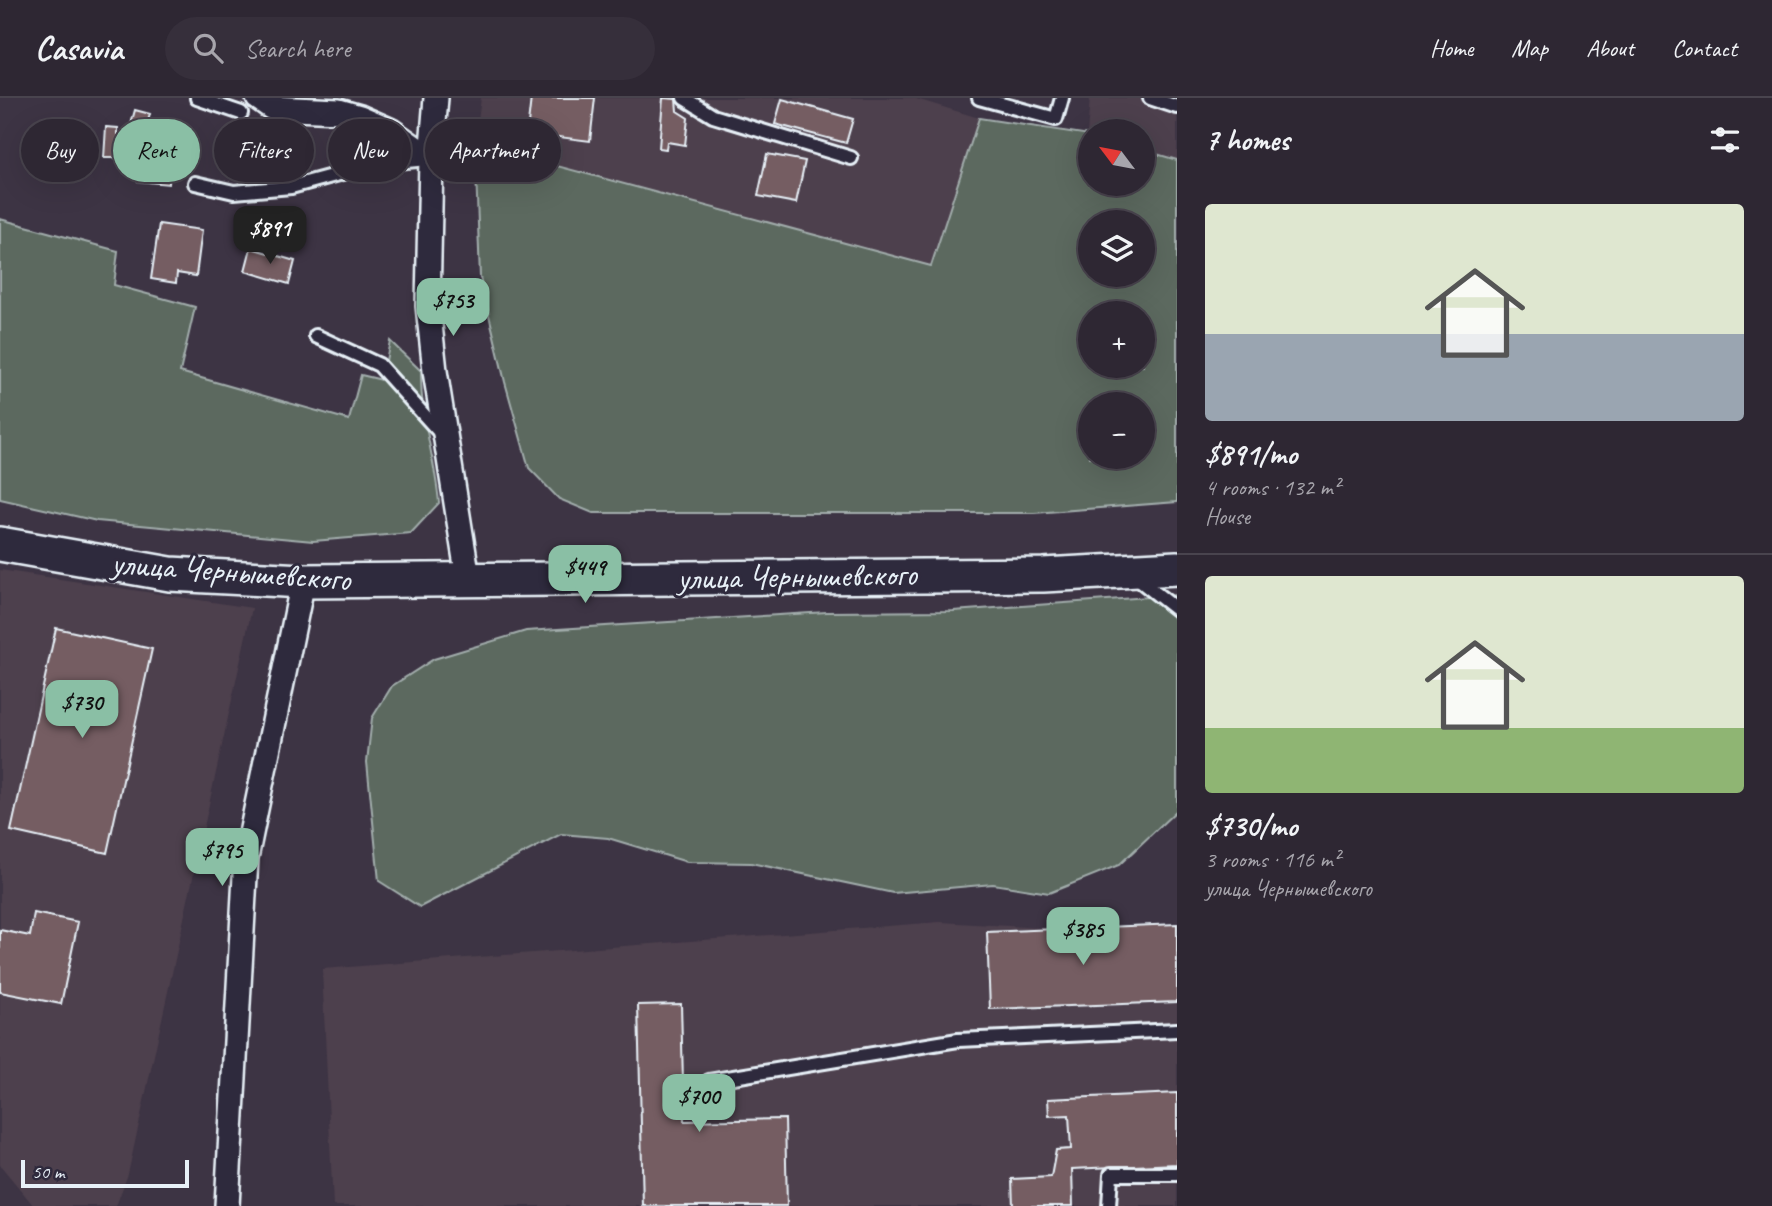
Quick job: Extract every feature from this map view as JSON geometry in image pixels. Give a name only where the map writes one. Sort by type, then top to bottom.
[{"type":"main road","name":"улица Чернышевского","points":[[0,544],[170,574],[303,581],[1043,575],[1177,568]]},
{"type":"street","points":[[434,119],[436,98]]},
{"type":"street","points":[[250,106],[339,111],[390,130],[425,155]]},
{"type":"street","points":[[431,182],[428,306],[435,371],[468,578]]},
{"type":"street","points":[[227,1206],[246,858],[303,581]]},
{"type":"lane","points":[[197,98],[250,106]]},
{"type":"lane","points":[[684,98],[713,117],[850,158]]},
{"type":"lane","points":[[979,98],[1056,119],[1062,98]]},
{"type":"lane","points":[[1150,98],[1177,107]]},
{"type":"lane","points":[[195,183],[234,192],[291,187],[376,164],[425,160]]},
{"type":"lane","points":[[316,337],[379,365],[448,442]]},
{"type":"lane","points":[[1128,572],[1177,611]]},
{"type":"lane","points":[[709,1081],[958,1040],[1177,1030]]},
{"type":"lane","points":[[1110,1206],[1111,1174],[1177,1174]]},
{"type":"shaded area","points":[[481,98],[913,98],[979,118],[932,267],[561,167],[561,119],[478,119]]},
{"type":"shaded area","points":[[1090,98],[1177,98],[1177,160],[1155,154],[1155,119],[1088,119]]},
{"type":"shaded area","points":[[0,570],[252,608],[128,1174],[116,1206],[34,1206],[0,1165]]},
{"type":"shaded area","points":[[940,922],[1177,936],[1177,1206],[333,1206],[322,969]]},
{"type":"green space","points":[[979,118],[1078,133],[1078,196],[1155,196],[1155,154],[1177,160],[1177,502],[1034,513],[593,513],[559,499],[529,468],[505,382],[480,277],[476,182],[561,182],[561,167],[931,266]]},
{"type":"green space","points":[[0,219],[118,251],[114,285],[195,307],[180,372],[349,420],[361,375],[382,380],[390,341],[421,371],[425,422],[439,503],[411,533],[313,541],[97,521],[0,499]]},
{"type":"green space","points":[[1177,595],[1177,810],[1119,865],[1049,893],[993,884],[893,893],[751,863],[687,862],[608,838],[561,834],[420,907],[379,881],[367,762],[372,718],[392,686],[434,659],[526,631],[827,612],[953,611]]},
{"type":"building","points":[[531,98],[595,98],[590,141],[561,137],[561,119],[529,119]]},
{"type":"building","points":[[663,98],[676,99],[677,111],[688,118],[685,145],[667,142],[666,149],[659,148]]},
{"type":"building","points":[[782,99],[853,119],[846,143],[775,124]]},
{"type":"building","points":[[135,110],[150,114],[149,119],[132,119]]},
{"type":"building","points":[[106,127],[113,128],[113,158],[104,158]]},
{"type":"building","points":[[767,154],[805,161],[796,203],[758,196]]},
{"type":"building","points":[[159,224],[202,230],[196,276],[177,273],[176,283],[151,279]]},
{"type":"building","points":[[251,248],[295,261],[289,284],[245,271]]},
{"type":"building","points":[[56,628],[152,649],[107,853],[11,831]]},
{"type":"building","points":[[34,913],[78,922],[61,1004],[0,992],[0,930],[30,936]]},
{"type":"building","points":[[1177,924],[1177,1002],[990,1009],[987,932]]},
{"type":"building","points":[[681,1004],[684,1121],[785,1119],[787,1206],[643,1206],[638,1005]]},
{"type":"building","points":[[1177,1093],[1177,1164],[1072,1169],[1073,1206],[1013,1206],[1012,1179],[1051,1177],[1056,1150],[1071,1149],[1069,1115],[1049,1116],[1048,1099]]}]
